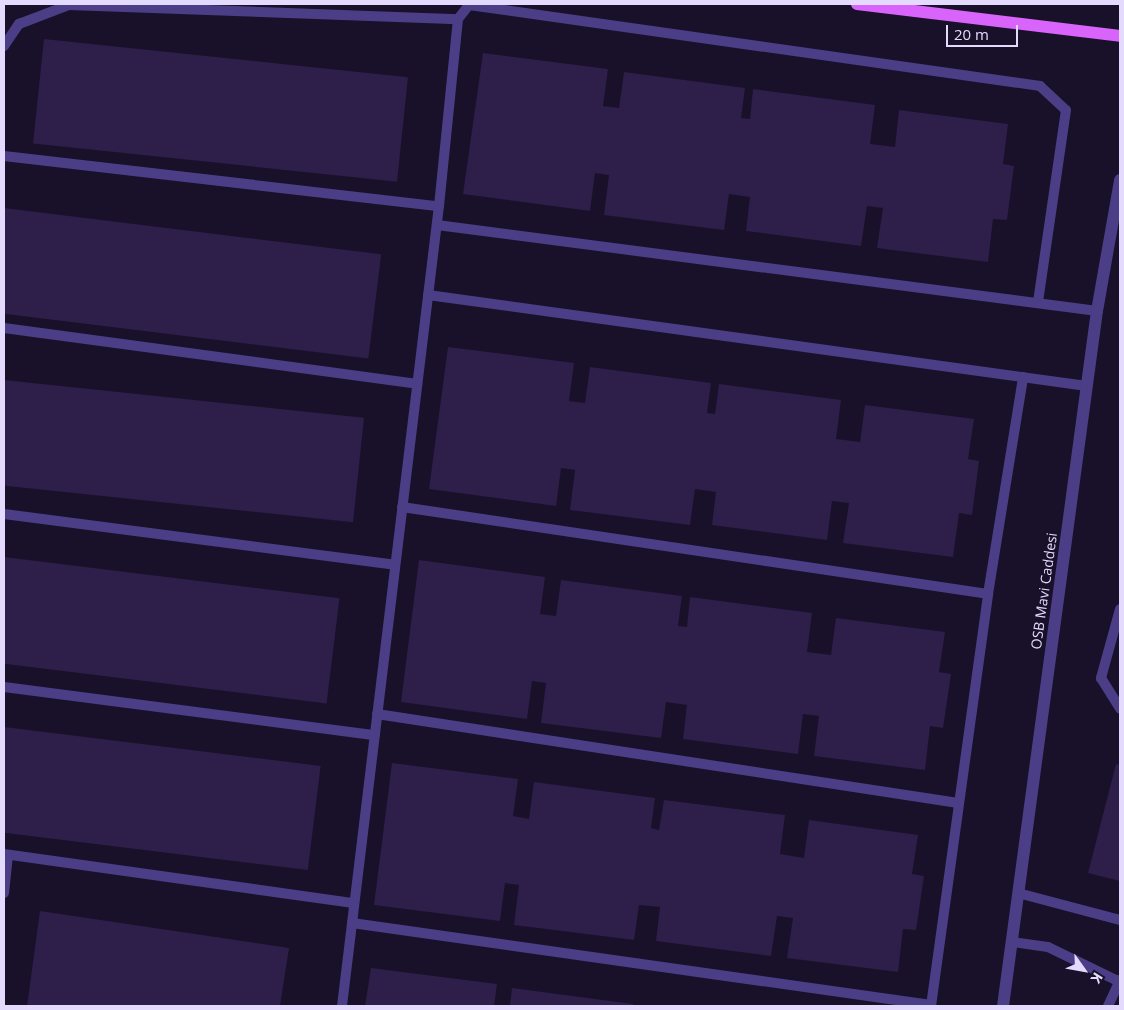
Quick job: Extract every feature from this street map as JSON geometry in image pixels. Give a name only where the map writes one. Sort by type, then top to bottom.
[{"type":"main road","points":[[857,4],[1120,36]]},
{"type":"street","name":"OSB Mavi Caddesi","points":[[1003,1006],[1097,311],[1120,180]]},
{"type":"lane","points":[[4,46],[19,24],[69,5],[458,18]]},
{"type":"lane","points":[[342,1006],[437,225],[458,18],[469,5],[1040,86],[1066,110],[1038,303]]},
{"type":"lane","points":[[4,156],[439,206]]},
{"type":"lane","points":[[437,225],[1097,311]]},
{"type":"lane","points":[[428,295],[1087,386]]},
{"type":"lane","points":[[4,328],[417,384]]},
{"type":"lane","points":[[352,923],[931,1006],[988,594],[1023,377]]},
{"type":"lane","points":[[402,507],[988,594]]},
{"type":"lane","points":[[4,514],[395,565]]},
{"type":"lane","points":[[1120,609],[1101,678],[1120,708]]},
{"type":"lane","points":[[4,687],[375,735]]},
{"type":"lane","points":[[377,714],[958,803]]},
{"type":"lane","points":[[4,893],[6,854],[354,903]]},
{"type":"lane","points":[[1018,893],[1120,920]]},
{"type":"lane","points":[[1012,942],[1048,947],[1120,981],[1108,1006]]},
{"type":"building","points":[[44,39],[408,77],[397,182],[33,143]]},
{"type":"building","points":[[483,53],[608,69],[603,106],[619,108],[624,72],[745,88],[741,118],[750,119],[753,89],[875,105],[870,144],[895,147],[899,110],[1008,124],[1003,164],[1014,166],[1007,220],[993,219],[988,262],[877,248],[883,208],[867,206],[861,246],[746,231],[750,197],[729,194],[724,230],[604,215],[609,175],[595,173],[590,211],[463,194]]},
{"type":"building","points":[[4,208],[381,254],[368,359],[4,314]]},
{"type":"building","points":[[448,347],[574,363],[569,401],[585,403],[590,367],[711,383],[707,413],[715,414],[719,384],[841,400],[836,439],[860,442],[865,405],[974,419],[968,459],[979,461],[972,515],[959,513],[953,557],[843,543],[849,503],[832,501],[827,540],[712,525],[716,492],[695,489],[690,525],[570,510],[575,470],[561,468],[556,506],[429,489]]},
{"type":"building","points":[[4,380],[364,418],[353,522],[4,486]]},
{"type":"building","points":[[4,557],[339,598],[327,703],[4,664]]},
{"type":"building","points":[[419,560],[545,577],[540,614],[556,616],[561,580],[682,596],[678,626],[687,627],[690,597],[812,613],[807,652],[831,655],[836,618],[945,632],[939,672],[951,674],[943,728],[930,726],[925,770],[814,756],[819,716],[803,714],[798,754],[683,739],[687,705],[666,702],[661,738],[541,723],[546,683],[532,681],[527,719],[401,702]]},
{"type":"building","points":[[4,727],[321,766],[308,870],[4,833]]},
{"type":"building","points":[[392,763],[518,779],[513,816],[529,819],[534,782],[655,798],[651,828],[659,830],[664,800],[785,815],[780,854],[804,858],[809,820],[918,835],[912,874],[924,876],[916,930],[903,929],[898,972],[787,958],[793,918],[777,916],[771,956],[656,941],[660,907],[639,905],[634,940],[514,925],[519,885],[505,883],[500,921],[374,905]]},
{"type":"building","points":[[1116,764],[1120,765],[1120,881],[1088,873]]},
{"type":"building","points":[[40,911],[289,948],[280,1006],[27,1006]]},
{"type":"building","points":[[371,968],[497,984],[494,1006],[365,1006]]},
{"type":"building","points":[[512,988],[633,1004],[633,1006],[510,1006]]}]
